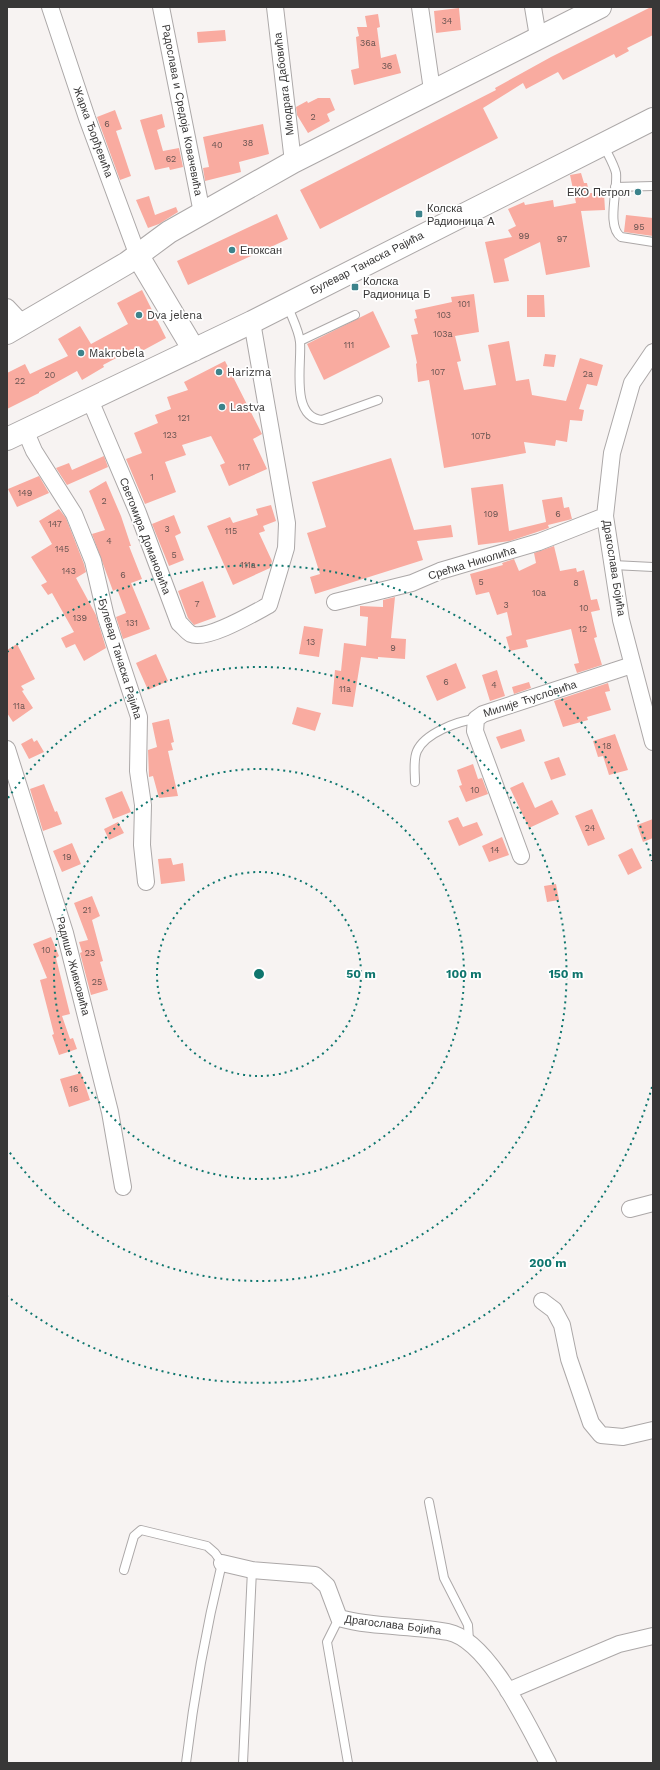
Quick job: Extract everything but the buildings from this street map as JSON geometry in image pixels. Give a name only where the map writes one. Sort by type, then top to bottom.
[{"type":"street","name":"Жарка Ђорђевића","points":[[50,7],[90,125],[138,256]]},
{"type":"street","name":"Радослава и Средоја Ковачевића","points":[[161,7],[202,212]]},
{"type":"street","name":"Миодрага Дабовића","points":[[275,7],[293,162]]},
{"type":"street","points":[[420,7],[432,90]]},
{"type":"street","points":[[533,7],[538,37]]},
{"type":"street","points":[[7,307],[15,328],[138,256],[169,232],[202,212],[293,162],[432,90],[600,7]]},
{"type":"street","name":"Булевар Танаска Рајића","points":[[146,882],[142,845],[143,805],[138,771],[139,718],[106,618],[93,562],[76,521],[34,451],[16,434],[252,322],[653,119]]},
{"type":"street","points":[[138,256],[194,350]]},
{"type":"street","name":"Светомира Домановића","points":[[90,400],[138,514],[179,623],[191,634],[199,635],[226,628],[269,605],[286,548],[287,523],[252,322]]},
{"type":"street","name":"Драгослава Бојића","points":[[653,352],[632,383],[612,453],[605,516],[621,620],[653,742]]},
{"type":"street","name":"Срећка Николића","points":[[335,602],[412,583],[440,570],[540,542],[605,516]]},
{"type":"street","name":"Милије Ћусловића","points":[[521,856],[475,731],[476,719],[483,714],[632,665]]},
{"type":"street","name":"Радише Живковића","points":[[7,749],[65,933],[110,1112],[123,1187]]},
{"type":"street","points":[[630,1208],[653,1203]]},
{"type":"street","points":[[542,1301],[554,1310],[562,1325],[569,1359],[589,1417],[601,1435],[623,1436],[653,1430]]},
{"type":"street","name":"Драгослава Бојића","points":[[222,1563],[252,1570],[315,1575],[327,1586],[339,1618],[366,1624],[449,1632],[469,1641],[492,1668],[508,1691],[548,1763]]},
{"type":"street","points":[[508,1691],[619,1644],[653,1636]]},
{"type":"lane","points":[[603,144],[616,172],[612,225],[616,234],[620,237],[653,242]]},
{"type":"lane","points":[[615,187],[653,186]]},
{"type":"lane","points":[[287,304],[300,341],[300,399],[312,417],[322,420],[378,400]]},
{"type":"lane","points":[[300,341],[355,315]]},
{"type":"lane","points":[[613,566],[653,567]]},
{"type":"lane","points":[[415,782],[414,759],[421,744],[444,728],[464,721],[476,719]]},
{"type":"lane","points":[[429,1502],[444,1578],[468,1625],[469,1641]]},
{"type":"lane","points":[[124,1570],[134,1536],[141,1530],[207,1546],[215,1553],[222,1563],[209,1614],[194,1696],[186,1763]]},
{"type":"lane","points":[[243,1763],[252,1570]]},
{"type":"lane","points":[[339,1618],[327,1642],[348,1763]]},
{"type":"place","name":"ЕКО Петрол","points":[[638,192]]},
{"type":"place","name":"Колска Радионица А","points":[[419,214]]},
{"type":"place","name":"Епоксан","points":[[232,250]]},
{"type":"place","name":"Колска Радионица Б","points":[[355,287]]},
{"type":"place","name":"Dva jelena","points":[[139,315]]},
{"type":"place","name":"Makrobela","points":[[81,353]]},
{"type":"place","name":"Harizma","points":[[219,372]]},
{"type":"place","name":"Lastva","points":[[222,407]]}]
